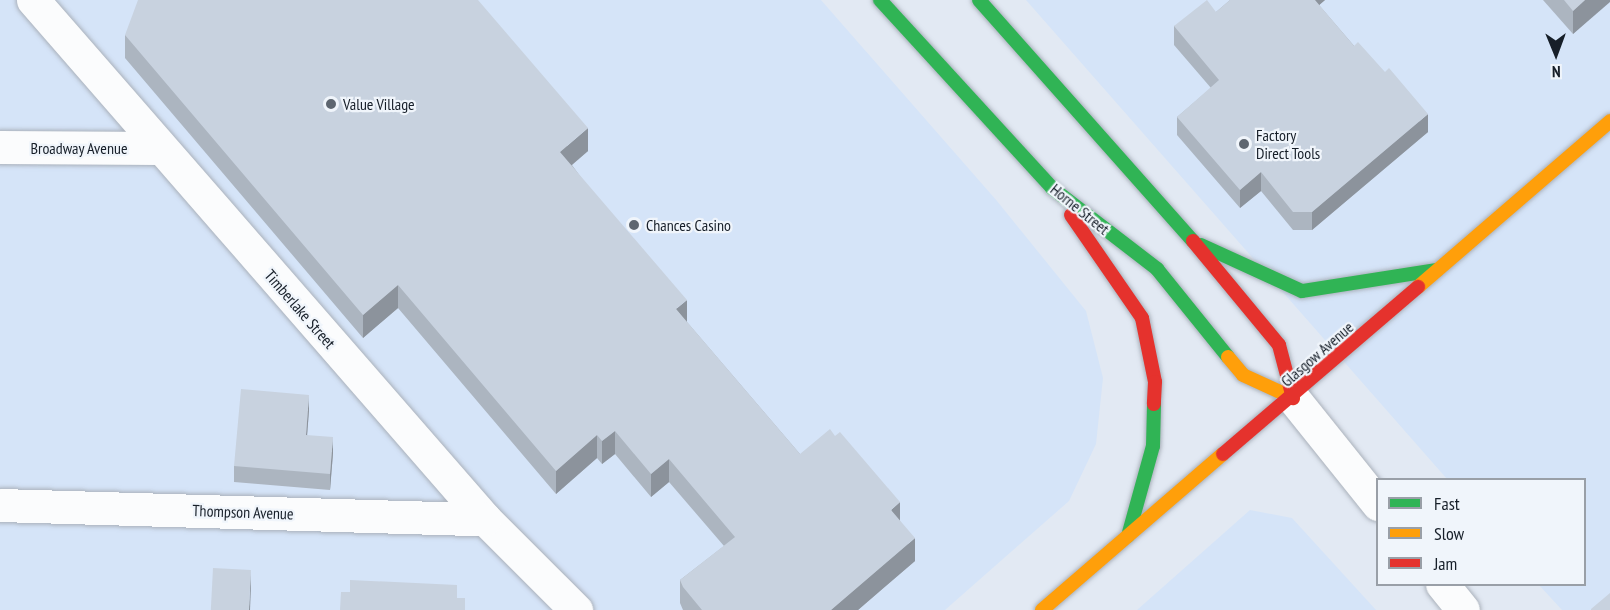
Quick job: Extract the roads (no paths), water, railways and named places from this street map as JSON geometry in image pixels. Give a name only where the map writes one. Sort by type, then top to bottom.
[{"type":"main road","name":"Horne Street","points":[[880,0],[1053,188],[1157,269],[1243,375],[1293,398]]},
{"type":"main road","name":"Horne Street","points":[[979,0],[1194,242],[1279,345],[1293,398]]},
{"type":"main road","name":"Glasgow Avenue","points":[[1042,610],[1293,398],[1436,270],[1610,121]]},
{"type":"main road","points":[[1053,188],[1142,318],[1155,382],[1153,446],[1128,536]]},
{"type":"main road","points":[[1194,242],[1302,291],[1436,270]]},
{"type":"street","name":"Timberlake Street","points":[[33,0],[158,148],[485,519],[576,610]]},
{"type":"street","name":"Broadway Avenue","points":[[0,147],[158,148]]},
{"type":"street","name":"Horne Street","points":[[1293,398],[1376,503]]},
{"type":"street","name":"Thompson Avenue","points":[[0,505],[485,519]]},
{"type":"street","points":[[1443,586],[1462,610]]},
{"type":"place","name":"Value Village","points":[[331,104]]},
{"type":"place","name":"Factory Direct Tools","points":[[1244,144]]},
{"type":"place","name":"Chances Casino","points":[[634,225]]}]
